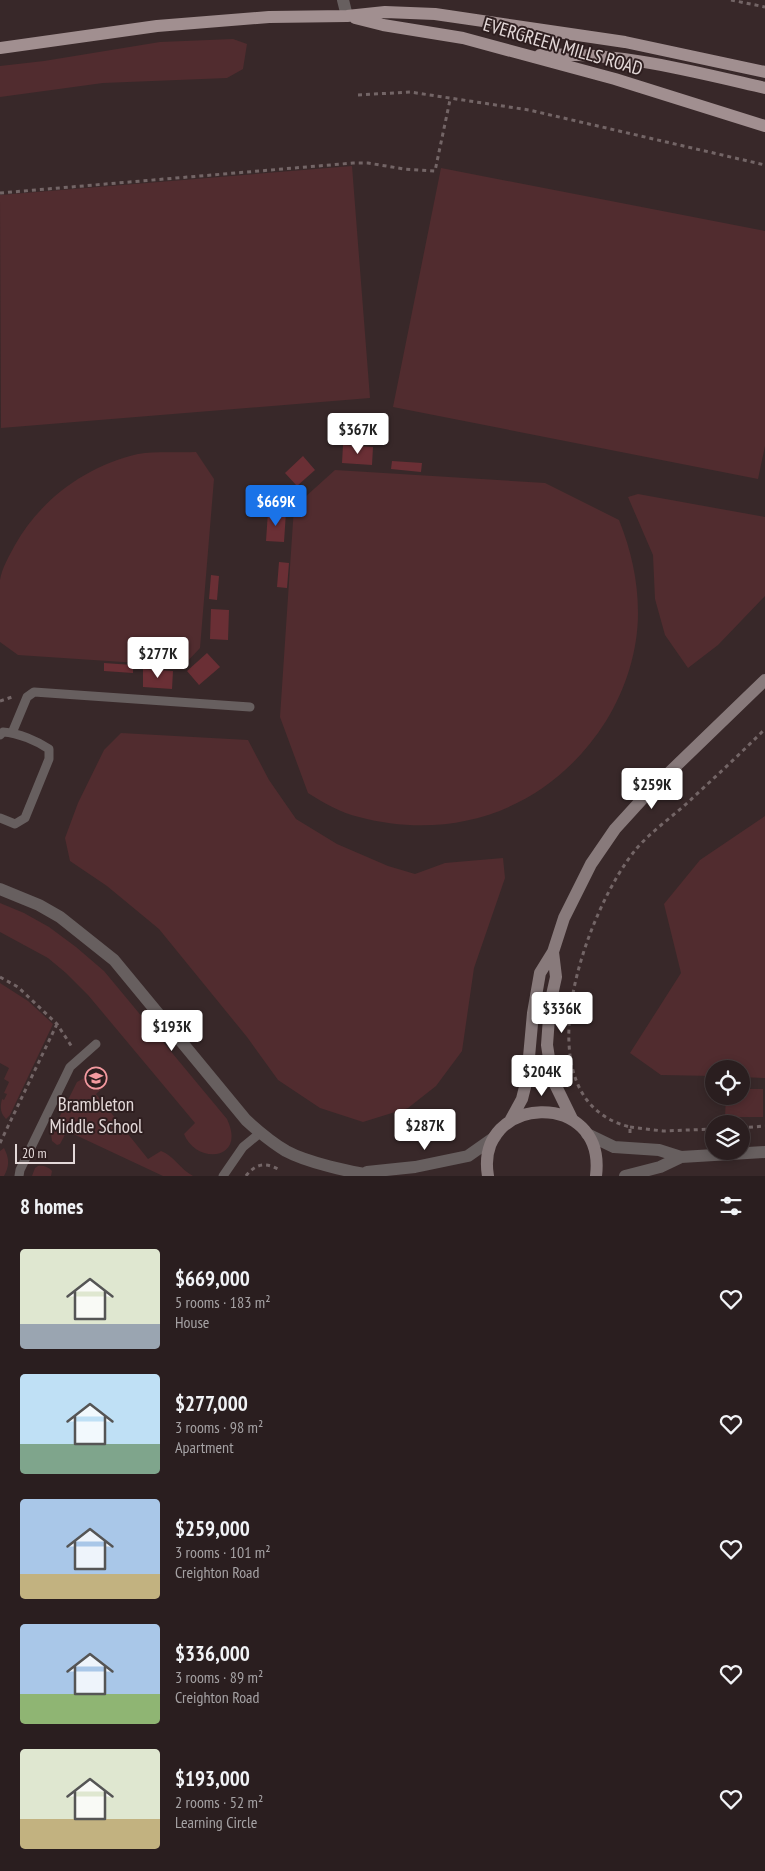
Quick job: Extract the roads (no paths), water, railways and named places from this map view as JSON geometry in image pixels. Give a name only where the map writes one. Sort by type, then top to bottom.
[{"type":"main road","name":"EVERGREEN MILLS ROAD","points":[[0,48],[166,26],[269,17],[347,16],[385,12],[445,15],[625,42],[765,72]]},
{"type":"main road","name":"EVERGREEN MILLS ROAD","points":[[347,16],[383,25],[463,38],[615,79],[765,126]]},
{"type":"main road","points":[[528,56],[581,54],[624,59],[765,88]]},
{"type":"street","points":[[343,0],[347,16]]},
{"type":"street","points":[[360,1173],[415,1167],[468,1156],[495,1137],[510,1121],[522,1099],[527,1079],[533,1013],[540,973],[553,952],[564,918],[591,864],[615,829],[646,795],[765,680]]},
{"type":"street","points":[[0,889],[39,905],[60,917],[114,960],[240,1112],[260,1133],[287,1151],[324,1164],[376,1176]]},
{"type":"street","points":[[553,952],[556,977],[550,1004],[547,1045],[552,1078],[572,1119],[587,1134],[594,1148],[597,1164],[596,1176]]},
{"type":"street","points":[[510,1121],[525,1114],[541,1111],[557,1113],[572,1119]]},
{"type":"street","points":[[587,1134],[608,1144],[628,1149],[659,1150],[681,1157],[765,1152]]},
{"type":"street","points":[[488,1176],[489,1152],[495,1137]]},
{"type":"street","points":[[625,1176],[660,1167],[681,1157]]},
{"type":"lane","points":[[12,733],[27,697],[34,692],[250,707]]},
{"type":"lane","points":[[0,735],[3,732],[12,733],[42,744],[49,749],[49,759],[25,818],[14,824],[0,818]]},
{"type":"lane","points":[[19,1176],[20,1170],[70,1067],[96,1044]]},
{"type":"lane","points":[[223,1176],[243,1147],[260,1133]]},
{"type":"place","name":"Brambleton Middle School","points":[[96,1078]]}]
